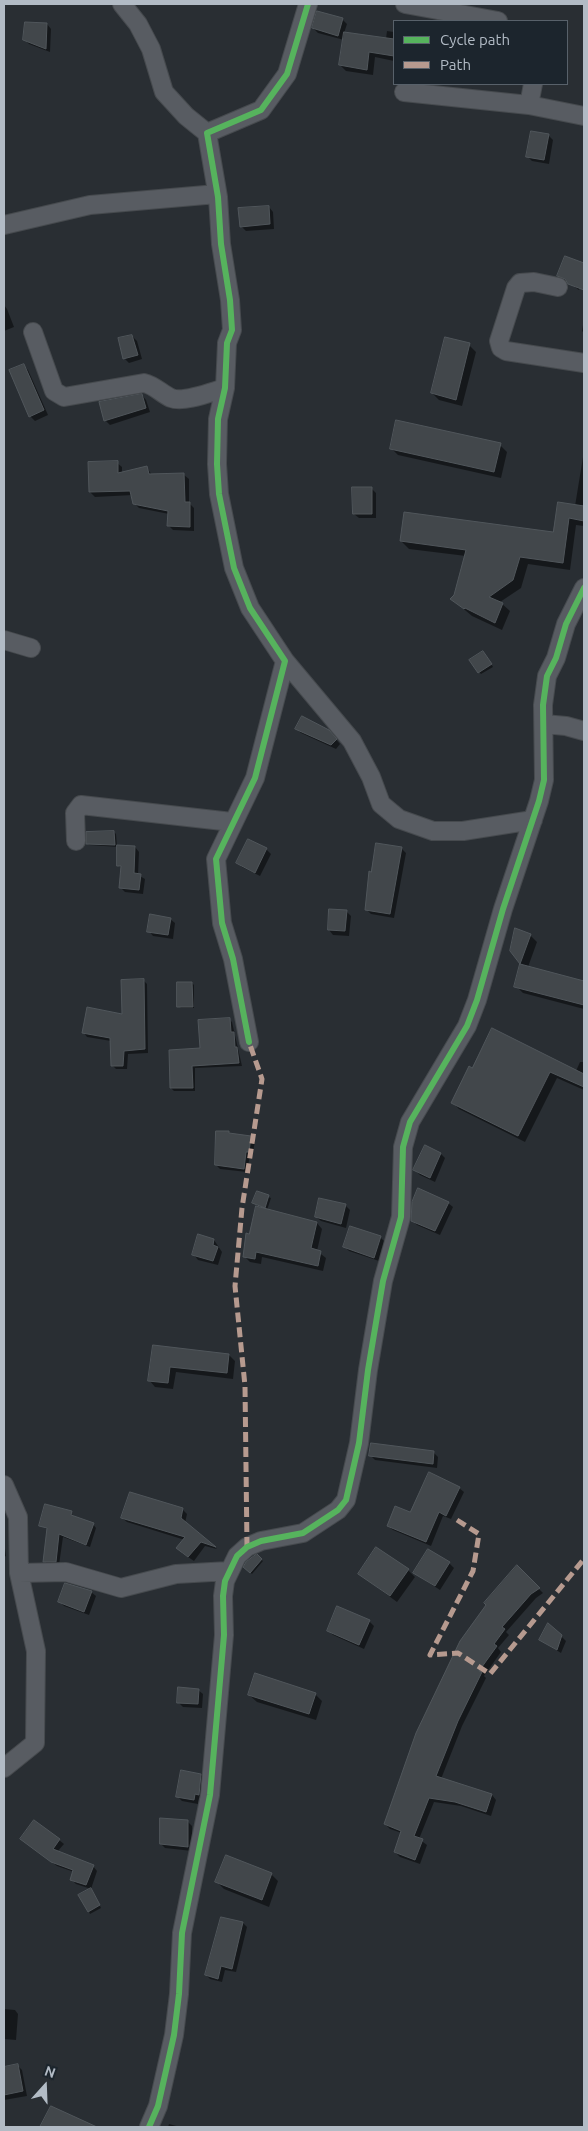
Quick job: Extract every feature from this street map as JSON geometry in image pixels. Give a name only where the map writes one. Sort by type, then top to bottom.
[{"type":"street","points":[[122,4],[138,24],[151,49],[164,92],[186,116],[207,133],[217,194],[221,244],[230,300],[232,330],[228,343],[225,388],[218,419],[217,464],[219,494],[234,568],[250,608],[285,661],[352,741],[371,777],[382,804],[399,819],[433,832],[463,831],[533,820]]},
{"type":"street","points":[[207,133],[261,110],[288,74],[308,4]]},
{"type":"street","points":[[405,4],[493,20]]},
{"type":"street","points":[[529,105],[533,85]]},
{"type":"street","points":[[404,92],[529,105],[584,116]]},
{"type":"street","points":[[4,225],[90,206],[217,194]]},
{"type":"street","points":[[558,287],[534,282],[520,283],[516,288],[499,341],[501,348],[506,351],[584,363]]},
{"type":"street","points":[[33,332],[54,392],[64,397],[151,384],[162,393],[179,400],[225,388]]},
{"type":"street","points":[[149,2127],[158,2106],[174,2035],[179,1994],[182,1933],[210,1795],[224,1635],[223,1596],[229,1571],[237,1556],[247,1547],[261,1541],[303,1533],[338,1510],[346,1500],[359,1443],[368,1370],[383,1281],[401,1217],[403,1147],[410,1122],[468,1026],[544,780],[543,705],[547,676],[556,658],[566,624],[584,588]]},
{"type":"street","points":[[4,640],[31,648]]},
{"type":"street","points":[[249,1042],[233,958],[222,922],[216,859],[232,822],[255,778],[285,661]]},
{"type":"street","points":[[544,724],[566,726],[584,731]]},
{"type":"street","points":[[76,841],[75,813],[81,805],[232,822]]},
{"type":"street","points":[[4,1485],[18,1518],[19,1573],[36,1651],[35,1743],[4,1768]]},
{"type":"street","points":[[19,1573],[66,1572],[121,1588],[176,1574],[229,1571]]},
{"type":"building","points":[[317,11],[343,18],[338,36],[312,28]]},
{"type":"building","points":[[25,22],[47,23],[46,49],[23,40]]},
{"type":"building","points":[[344,32],[393,39],[393,56],[369,52],[367,70],[339,65]]},
{"type":"building","points":[[531,131],[549,134],[544,160],[526,157]]},
{"type":"building","points":[[269,206],[270,224],[240,227],[238,208]]},
{"type":"building","points":[[565,256],[584,263],[584,290],[568,284],[565,279],[557,276]]},
{"type":"building","points":[[132,335],[138,355],[123,359],[118,338]]},
{"type":"building","points":[[445,337],[470,343],[456,400],[431,393]]},
{"type":"building","points":[[24,364],[44,410],[29,417],[9,370]]},
{"type":"building","points":[[142,394],[146,408],[104,421],[99,402]]},
{"type":"building","points":[[396,420],[501,443],[494,472],[390,449]]},
{"type":"building","points":[[118,461],[118,473],[147,466],[149,474],[184,473],[185,502],[190,502],[190,527],[167,526],[168,511],[133,504],[130,491],[89,492],[88,462]]},
{"type":"building","points":[[352,487],[372,487],[372,514],[353,514]]},
{"type":"building","points":[[558,502],[584,506],[584,521],[569,518],[563,563],[520,557],[513,580],[489,597],[503,603],[495,623],[464,609],[450,599],[454,595],[466,550],[400,541],[404,512],[553,532]]},
{"type":"building","points":[[483,651],[492,664],[478,673],[469,660]]},
{"type":"building","points":[[302,716],[329,730],[337,739],[331,745],[295,729]]},
{"type":"building","points":[[114,831],[115,845],[86,844],[86,832]]},
{"type":"building","points":[[248,839],[267,848],[255,873],[236,863]]},
{"type":"building","points":[[376,843],[402,847],[390,914],[365,910],[369,871],[371,872]]},
{"type":"building","points":[[117,845],[135,846],[134,873],[141,874],[139,890],[119,888],[121,866],[117,866]]},
{"type":"building","points":[[329,909],[347,910],[345,931],[328,930]]},
{"type":"building","points":[[150,914],[171,918],[168,935],[147,932]]},
{"type":"building","points":[[515,928],[531,934],[520,964],[510,951]]},
{"type":"building","points":[[520,964],[584,981],[584,1005],[514,987]]},
{"type":"building","points":[[144,979],[145,1049],[124,1051],[123,1066],[111,1066],[110,1038],[82,1033],[87,1007],[122,1014],[121,980]]},
{"type":"building","points":[[177,982],[192,982],[193,1007],[177,1007]]},
{"type":"building","points":[[230,1018],[231,1032],[234,1032],[239,1063],[192,1066],[193,1088],[170,1088],[169,1050],[200,1048],[198,1020]]},
{"type":"building","points":[[492,1028],[584,1074],[584,1087],[550,1072],[518,1136],[451,1103],[469,1066],[472,1068]]},
{"type":"building","points":[[216,1131],[229,1131],[229,1133],[251,1136],[249,1152],[246,1152],[244,1169],[215,1165]]},
{"type":"building","points":[[425,1145],[441,1153],[430,1178],[413,1170]]},
{"type":"building","points":[[418,1188],[449,1202],[435,1231],[411,1221],[412,1202]]},
{"type":"building","points":[[257,1191],[269,1195],[265,1208],[252,1203]]},
{"type":"building","points":[[319,1198],[346,1204],[341,1224],[315,1217]]},
{"type":"building","points":[[256,1206],[317,1222],[311,1248],[321,1251],[318,1266],[256,1252],[255,1259],[243,1257],[246,1233],[249,1234]]},
{"type":"building","points":[[350,1226],[381,1236],[374,1258],[343,1247]]},
{"type":"building","points":[[198,1234],[214,1239],[213,1245],[218,1247],[213,1261],[192,1255]]},
{"type":"building","points":[[153,1345],[229,1354],[227,1373],[170,1367],[168,1383],[148,1381]]},
{"type":"building","points":[[371,1443],[434,1451],[433,1464],[369,1456]]},
{"type":"building","points":[[429,1472],[460,1487],[446,1516],[439,1512],[426,1542],[387,1526],[395,1506],[410,1512]]},
{"type":"building","points":[[130,1492],[183,1508],[181,1518],[216,1547],[201,1542],[188,1557],[176,1548],[185,1537],[121,1518]]},
{"type":"building","points":[[45,1504],[72,1511],[71,1515],[94,1523],[86,1545],[59,1534],[56,1562],[43,1562],[47,1528],[39,1526]]},
{"type":"building","points":[[376,1547],[409,1569],[390,1596],[358,1574]]},
{"type":"building","points":[[428,1549],[450,1562],[435,1586],[413,1573]]},
{"type":"building","points":[[257,1554],[262,1559],[250,1573],[243,1567],[246,1562]]},
{"type":"building","points":[[517,1565],[540,1588],[531,1594],[502,1627],[505,1629],[494,1644],[497,1646],[479,1671],[482,1672],[458,1721],[436,1776],[492,1794],[486,1812],[455,1802],[429,1798],[414,1836],[423,1839],[415,1860],[394,1852],[401,1831],[384,1824],[416,1733],[460,1641],[486,1605],[484,1603]]},
{"type":"building","points":[[65,1583],[92,1591],[84,1612],[58,1602]]},
{"type":"building","points":[[337,1606],[370,1620],[359,1645],[327,1631]]},
{"type":"building","points":[[548,1623],[562,1635],[557,1650],[539,1640]]},
{"type":"building","points":[[255,1673],[316,1693],[309,1714],[248,1695]]},
{"type":"building","points":[[178,1687],[199,1689],[198,1704],[177,1703]]},
{"type":"building","points":[[181,1770],[201,1774],[199,1795],[195,1794],[194,1800],[176,1797]]},
{"type":"building","points":[[160,1818],[188,1820],[188,1847],[160,1844]]},
{"type":"building","points":[[34,1820],[60,1839],[53,1849],[94,1865],[86,1885],[70,1880],[73,1870],[51,1862],[20,1839]]},
{"type":"building","points":[[226,1855],[272,1873],[262,1900],[215,1882]]},
{"type":"building","points":[[91,1888],[100,1905],[88,1912],[78,1895]]},
{"type":"building","points":[[221,1917],[243,1922],[232,1969],[221,1966],[218,1979],[205,1975]]},
{"type":"building","points":[[18,2064],[23,2091],[4,2095],[4,2067]]},
{"type":"building","points":[[51,2106],[97,2127],[40,2127]]},
{"type":"marked path","points":[[247,1547],[245,1386],[235,1286],[242,1208],[262,1079],[249,1042]]},
{"type":"marked path","points":[[457,1520],[479,1534],[473,1571],[430,1655],[458,1653],[490,1674],[584,1559]]},
{"type":"cycle path","points":[[249,1042],[233,959],[222,923],[216,859],[255,778],[285,661],[250,608],[234,568],[219,494],[217,464],[218,419],[225,388],[227,343],[232,330],[230,300],[221,244],[218,197],[207,133],[261,110],[287,74],[308,4]]},
{"type":"cycle path","points":[[149,2127],[158,2106],[174,2035],[179,1994],[182,1933],[210,1795],[224,1635],[223,1596],[225,1581],[237,1556],[247,1547],[261,1541],[303,1533],[338,1510],[346,1500],[359,1443],[368,1370],[383,1281],[401,1217],[403,1147],[410,1122],[467,1026],[477,1000],[503,909],[539,801],[544,780],[543,705],[547,676],[556,658],[566,624],[584,588]]}]
